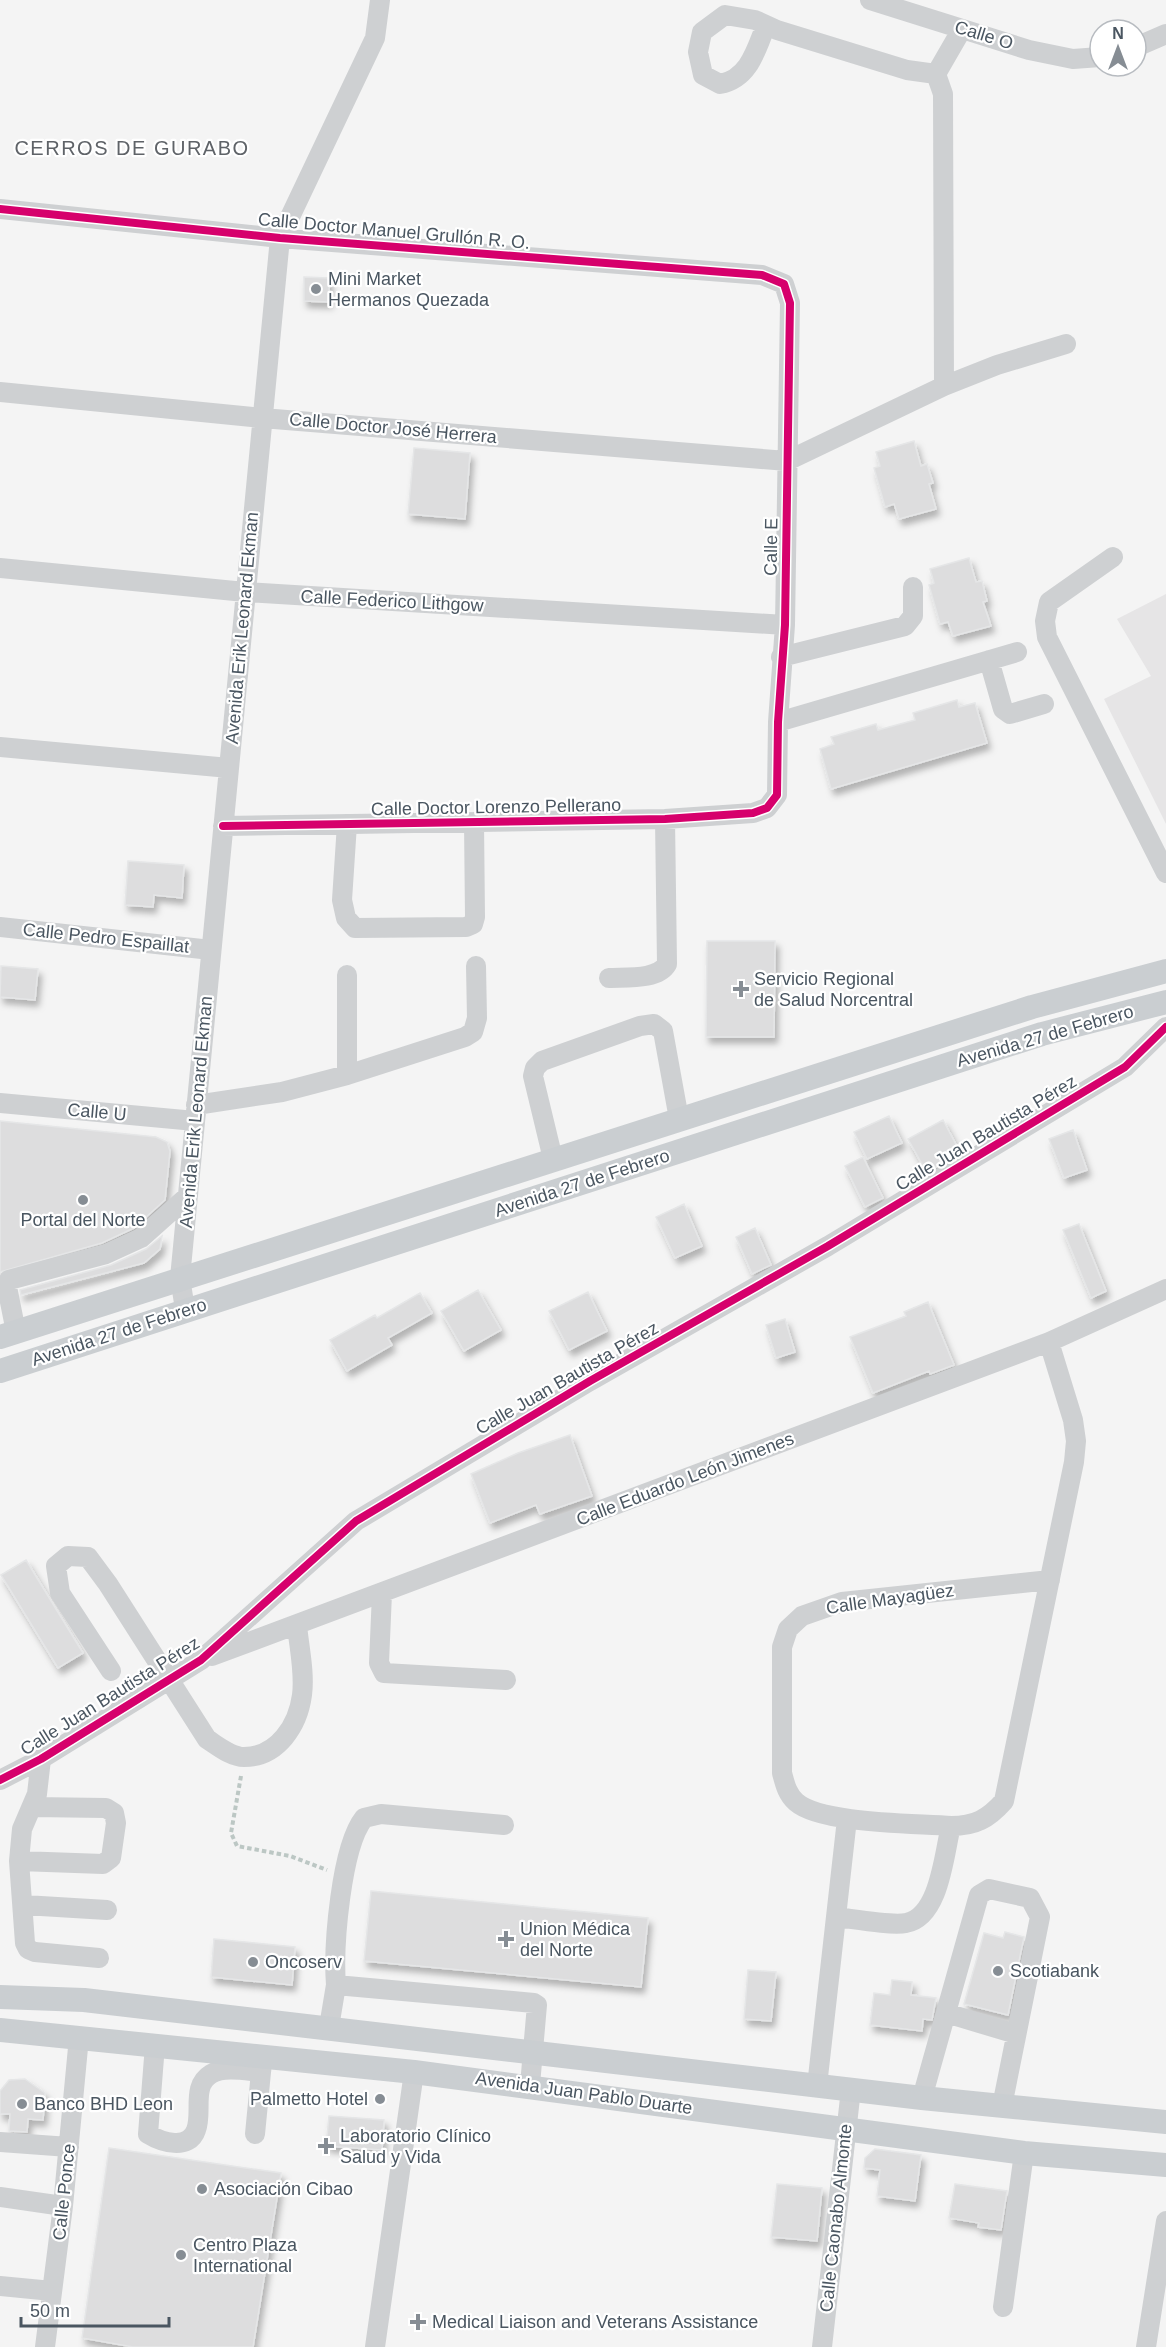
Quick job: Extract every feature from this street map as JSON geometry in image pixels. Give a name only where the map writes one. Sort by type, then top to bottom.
[{"type":"main road","name":"Avenida 27 de Febrero","points":[[8,1334],[1032,1007],[1166,971]]},
{"type":"main road","name":"Avenida 27 de Febrero","points":[[0,1371],[1042,1034],[1166,1002]]},
{"type":"main road","name":"Avenida Juan Pablo Duarte","points":[[0,1997],[84,2000],[922,2098],[1166,2122]]},
{"type":"main road","name":"Avenida Juan Pablo Duarte","points":[[0,2030],[155,2045],[262,2064],[414,2072],[530,2085],[1024,2153],[1166,2165]]},
{"type":"street","name":"Avenida Erik Leonard Ekman","points":[[185,1310],[180,1278],[280,238],[375,38],[380,0]]},
{"type":"street","name":"Calle O","points":[[870,0],[1029,50],[1073,59],[1088,58]]},
{"type":"street","points":[[766,25],[907,70],[936,74]]},
{"type":"street","points":[[936,74],[962,28]]},
{"type":"street","points":[[1148,42],[1166,34]]},
{"type":"street","points":[[936,74],[944,94],[944,386]]},
{"type":"street","name":"Calle Doctor Manuel Grullón R. O.","points":[[0,208],[280,238],[762,275],[784,284]]},
{"type":"street","name":"Calle E","points":[[767,808],[777,795],[778,722],[785,625],[790,303],[784,284]]},
{"type":"street","points":[[787,461],[944,386],[997,364],[1066,344]]},
{"type":"street","name":"Calle Doctor José Herrera","points":[[0,392],[262,418],[787,461]]},
{"type":"street","points":[[1113,557],[1049,602],[1045,621],[1047,637],[1166,873]]},
{"type":"street","name":"Calle Federico Lithgow","points":[[0,568],[245,592],[785,625]]},
{"type":"street","points":[[782,657],[905,626],[913,616],[913,587]]},
{"type":"street","points":[[778,722],[1017,652]]},
{"type":"street","points":[[989,660],[1003,709],[1010,714],[1044,704]]},
{"type":"street","points":[[0,747],[229,768]]},
{"type":"street","name":"Calle Doctor Lorenzo Pellerano","points":[[223,826],[665,819],[753,813],[767,808]]},
{"type":"street","points":[[609,978],[651,975],[662,971],[667,964],[665,819]]},
{"type":"street","points":[[347,824],[342,900],[346,918],[355,928],[466,927],[473,924],[475,917],[474,822]]},
{"type":"street","name":"Calle Pedro Espaillat","points":[[0,927],[212,950]]},
{"type":"street","name":"Calle U","points":[[0,1103],[196,1113],[347,1076],[473,1032],[477,1018],[476,966]]},
{"type":"street","points":[[347,975],[347,1076]]},
{"type":"street","points":[[553,1159],[533,1076],[535,1068],[542,1061],[640,1026],[654,1024],[663,1031],[679,1119]]},
{"type":"street","name":"Calle Juan Bautista Pérez","points":[[0,1780],[41,1759],[201,1660],[356,1521],[484,1443],[828,1246],[1115,1073],[1166,1027]]},
{"type":"street","points":[[8,1334],[7,1287],[9,1280],[106,1254],[141,1238],[188,1196]]},
{"type":"street","name":"Calle Eduardo León Jimenes","points":[[201,1660],[1049,1342],[1166,1289]]},
{"type":"street","name":"Calle Mayagüez","points":[[1049,1342],[1073,1420],[1076,1441],[1050,1580],[1004,1802],[982,1821],[967,1826],[951,1826],[847,1819],[810,1811],[796,1802],[787,1791],[782,1773],[782,1647],[788,1629],[802,1616],[842,1602],[1050,1580]]},
{"type":"street","points":[[111,1671],[60,1593],[56,1566],[68,1556],[88,1557],[108,1584],[207,1739],[230,1754],[244,1757],[264,1754],[282,1741],[294,1726],[303,1694],[297,1625]]},
{"type":"street","points":[[382,1593],[379,1663],[384,1673],[506,1680]]},
{"type":"street","points":[[41,1759],[37,1794],[25,1817],[19,1861],[25,1943],[28,1949],[35,1952],[99,1958]]},
{"type":"street","points":[[19,1861],[104,1864],[111,1858],[116,1823],[114,1813],[106,1808],[32,1807]]},
{"type":"street","points":[[328,2027],[336,1985],[344,1875],[356,1828],[364,1818],[381,1814],[504,1825]]},
{"type":"street","points":[[817,2086],[847,1819]]},
{"type":"street","points":[[836,1917],[906,1924],[921,1916],[933,1900],[951,1826]]},
{"type":"street","points":[[922,2098],[979,1895],[989,1889],[1030,1898],[1040,1917],[1002,2106]]},
{"type":"street","points":[[24,1905],[107,1910]]},
{"type":"street","points":[[336,1985],[534,2002],[537,2005],[530,2085]]},
{"type":"street","points":[[946,2013],[1016,2034]]},
{"type":"street","name":"Calle Ponce","points":[[45,2347],[63,2206],[79,2037]]},
{"type":"street","points":[[155,2045],[148,2134],[165,2142],[183,2142],[196,2130],[198,2097],[202,2084],[209,2075],[262,2064],[255,2134]]},
{"type":"street","points":[[375,2347],[414,2072]]},
{"type":"street","name":"Calle Caonabo Almonte","points":[[822,2347],[851,2089]]},
{"type":"street","points":[[0,2142],[69,2147]]},
{"type":"street","points":[[1003,2307],[1024,2153]]},
{"type":"street","points":[[0,2198],[63,2206]]},
{"type":"street","points":[[1146,2347],[1166,2221]]},
{"type":"street","points":[[0,2286],[52,2291]]},
{"type":"path","points":[[244,1757],[231,1833],[234,1842],[242,1848],[290,1856],[344,1875]]},
{"type":"shaded area","points":[[1166,594],[1166,824],[1104,699],[1151,676],[1117,619]]},
{"type":"building","name":"Mini Market Hermanos Quezada","points":[[304,277],[329,278],[329,302],[304,301]]},
{"type":"building","points":[[914,441],[921,466],[927,464],[933,483],[929,484],[936,509],[899,519],[894,504],[885,507],[874,468],[880,466],[876,452]]},
{"type":"building","points":[[414,448],[470,453],[465,519],[408,514]]},
{"type":"building","points":[[969,558],[976,582],[982,581],[987,601],[983,602],[991,626],[953,636],[948,622],[940,624],[929,585],[934,583],[930,569]]},
{"type":"building","points":[[957,700],[959,707],[975,703],[987,743],[831,789],[820,749],[834,744],[831,737],[876,724],[878,730],[915,720],[913,713]]},
{"type":"building","points":[[128,861],[184,865],[182,898],[154,895],[153,907],[125,905]]},
{"type":"building","name":"Servicio Regional de Salud Norcentral","points":[[707,941],[775,941],[774,1037],[706,1037]]},
{"type":"building","points":[[1,966],[38,969],[35,1000],[0,997]]},
{"type":"building","points":[[889,1116],[902,1143],[867,1159],[854,1132]]},
{"type":"building","points":[[943,1120],[960,1152],[927,1173],[908,1139]]},
{"type":"building","name":"Portal del Norte","points":[[0,1121],[156,1137],[167,1142],[170,1151],[165,1200],[134,1228],[102,1243],[0,1272]]},
{"type":"building","points":[[1073,1130],[1087,1170],[1064,1178],[1049,1139]]},
{"type":"building","points":[[863,1157],[883,1198],[865,1207],[845,1166]]},
{"type":"building","points":[[684,1204],[702,1246],[675,1258],[656,1217]]},
{"type":"building","points":[[1079,1224],[1106,1291],[1091,1298],[1063,1230]]},
{"type":"building","points":[[755,1228],[771,1265],[752,1274],[736,1237]]},
{"type":"building","points":[[162,1236],[160,1249],[144,1263],[21,1295],[20,1290],[111,1265],[146,1249]]},
{"type":"building","points":[[478,1290],[501,1330],[464,1351],[441,1311]]},
{"type":"building","points":[[588,1292],[607,1331],[569,1350],[549,1311]]},
{"type":"building","points":[[420,1293],[432,1313],[388,1338],[392,1345],[347,1371],[330,1340],[375,1315],[377,1318]]},
{"type":"building","points":[[928,1302],[954,1365],[930,1374],[929,1371],[873,1393],[850,1337],[906,1316],[904,1312]]},
{"type":"building","points":[[785,1319],[795,1352],[776,1358],[766,1325]]},
{"type":"building","points":[[570,1435],[592,1496],[540,1514],[536,1505],[490,1523],[471,1474],[518,1453]]},
{"type":"building","points":[[26,1560],[83,1653],[58,1668],[1,1575]]},
{"type":"building","name":"Union Médica del Norte","points":[[371,1891],[648,1918],[641,1987],[364,1961]]},
{"type":"building","name":"Scotiabank","points":[[1005,1932],[1024,1937],[1008,2015],[964,2004],[984,1933],[1003,1938]]},
{"type":"building","name":"Oncoserv","points":[[214,1939],[295,1947],[292,1985],[211,1977]]},
{"type":"building","points":[[748,1970],[776,1972],[771,2021],[744,2019]]},
{"type":"building","points":[[892,1980],[912,1982],[911,1995],[936,1998],[932,2020],[923,2019],[922,2031],[870,2025],[874,1993],[890,1995]]},
{"type":"building","name":"Banco BHD Leon","points":[[25,2079],[45,2093],[43,2120],[28,2119],[27,2132],[9,2131],[10,2114],[0,2114],[0,2091],[9,2080]]},
{"type":"building","points":[[329,2116],[384,2120],[382,2150],[326,2146]]},
{"type":"building","name":"Centro Plaza International","points":[[109,2148],[281,2173],[253,2347],[133,2347],[82,2338]]},
{"type":"building","points":[[875,2149],[921,2155],[915,2201],[877,2196],[880,2170],[864,2168],[865,2158]]},
{"type":"building","points":[[777,2184],[822,2188],[817,2241],[771,2237]]},
{"type":"building","points":[[955,2184],[1007,2191],[1001,2230],[978,2227],[979,2223],[949,2218]]},
{"type":"cycle path","points":[[0,209],[280,238],[762,275],[784,284],[790,303],[785,625],[778,722],[777,795],[767,808],[753,813],[665,819],[223,826]]},
{"type":"cycle path","points":[[0,1780],[41,1759],[201,1660],[356,1521],[590,1381],[828,1246],[1125,1067],[1166,1027]]},
{"type":"place","name":"Mini Market Hermanos Quezada","points":[[316,289]]},
{"type":"place","name":"Servicio Regional de Salud Norcentral","points":[[741,989]]},
{"type":"place","name":"Portal del Norte","points":[[83,1200]]},
{"type":"place","name":"Union Médica del Norte","points":[[506,1939]]},
{"type":"place","name":"Oncoserv","points":[[253,1962]]},
{"type":"place","name":"Scotiabank","points":[[998,1971]]},
{"type":"place","name":"Palmetto Hotel","points":[[380,2099]]},
{"type":"place","name":"Banco BHD Leon","points":[[22,2104]]},
{"type":"place","name":"Laboratorio Clínico Salud y Vida","points":[[326,2146]]},
{"type":"place","name":"Asociación Cibao","points":[[202,2189]]},
{"type":"place","name":"Centro Plaza International","points":[[181,2255]]},
{"type":"place","name":"Medical Liaison and Veterans Assistance","points":[[418,2322]]},
{"type":"district","name":"CERROS DE GURABO","points":[[132,148]]}]
